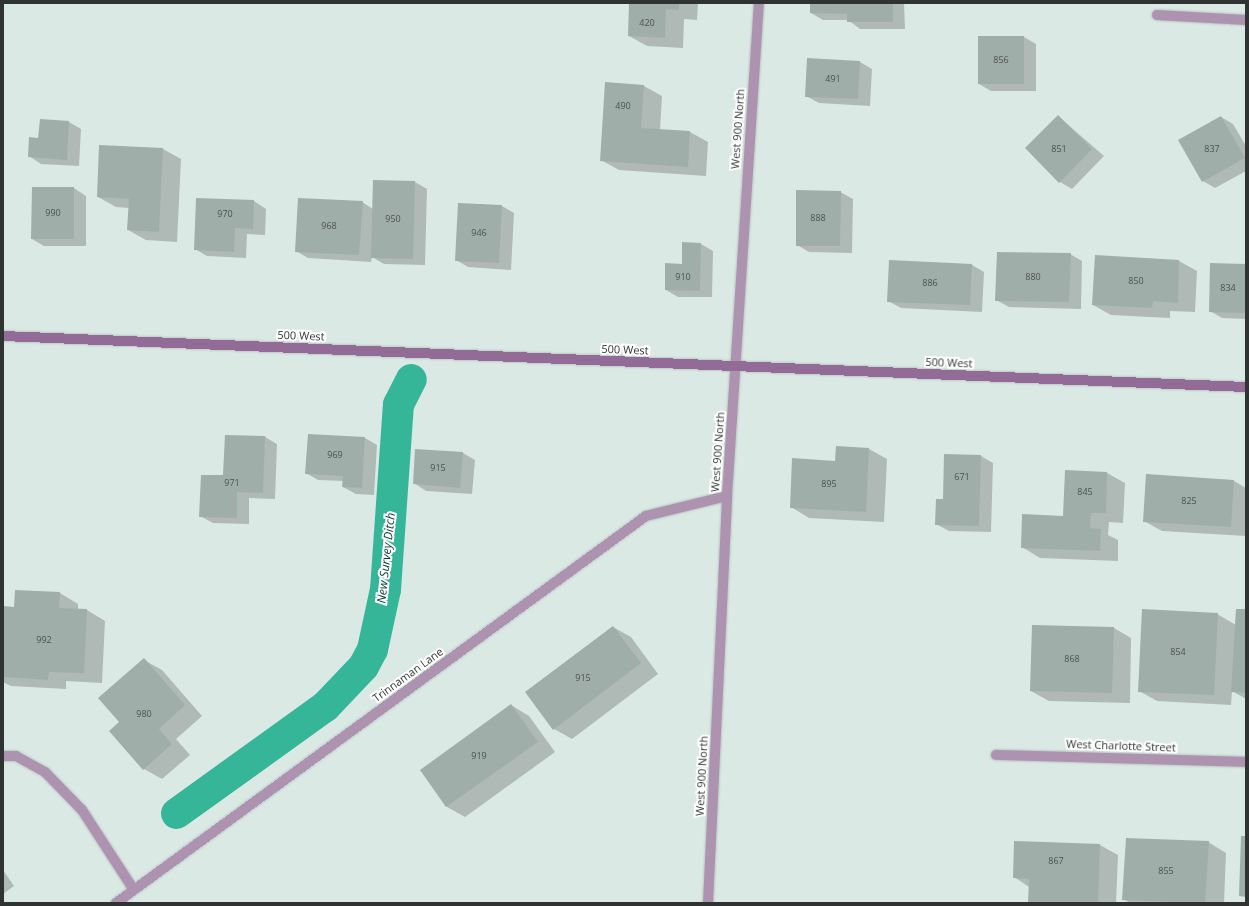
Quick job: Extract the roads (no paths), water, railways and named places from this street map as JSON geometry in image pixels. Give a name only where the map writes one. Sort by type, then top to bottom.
[{"type":"main road","name":"500 West","points":[[3,336],[1246,387]]},
{"type":"street","name":"West 900 North","points":[[708,903],[727,496],[759,3]]},
{"type":"street","points":[[1157,15],[1246,20]]},
{"type":"street","name":"Trinnaman Lane","points":[[116,903],[646,516],[727,496]]},
{"type":"street","name":"West Charlotte Street","points":[[996,755],[1246,762]]},
{"type":"street","points":[[3,756],[16,756],[50,777],[82,810],[134,890]]},
{"type":"waterway","name":"New Survey Ditch","points":[[176,813],[325,706],[363,666],[372,649],[385,589],[398,404],[411,379]]}]
